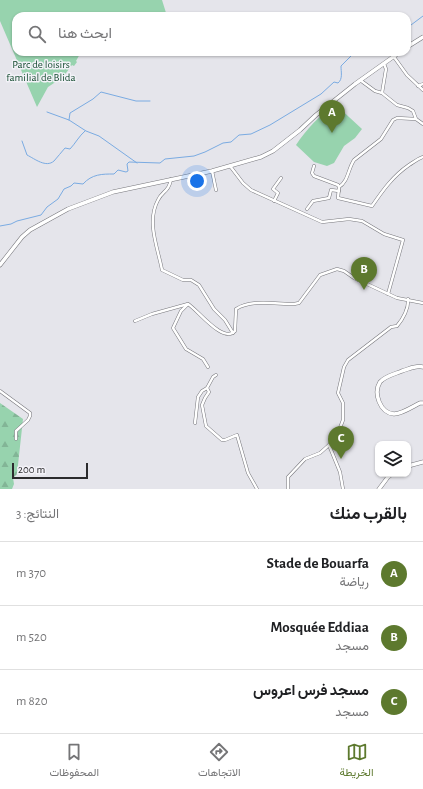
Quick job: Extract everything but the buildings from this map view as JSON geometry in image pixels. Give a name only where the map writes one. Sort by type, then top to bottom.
[{"type":"street","points":[[411,45],[423,36]]},
{"type":"street","points":[[0,265],[22,237],[30,230],[68,209],[113,192],[212,171],[261,157],[273,151],[360,80],[394,56],[406,75],[423,90]]},
{"type":"street","points":[[382,93],[386,69],[384,64]]},
{"type":"street","points":[[360,80],[375,91],[382,93],[397,105],[413,111],[416,119]]},
{"type":"street","points":[[418,86],[423,84]]},
{"type":"street","points":[[306,209],[313,201],[329,198],[331,190],[339,189],[343,185],[350,165],[354,160],[381,139],[393,120],[397,118],[416,119],[423,124]]},
{"type":"street","points":[[314,166],[312,173],[314,176],[338,184],[338,198],[372,206],[397,174],[418,158],[423,158]]},
{"type":"street","points":[[230,166],[243,183],[251,190],[322,222],[349,219],[362,221],[384,234],[403,240],[388,294]]},
{"type":"street","points":[[212,171],[216,190]]},
{"type":"street","points":[[274,201],[278,192],[273,188],[281,178]]},
{"type":"street","points":[[172,179],[170,187],[158,199],[152,219],[162,270],[183,280],[190,280],[199,285],[214,309],[225,320],[233,333]]},
{"type":"street","points":[[233,333],[235,331],[236,309],[244,304],[252,303],[294,304],[299,302],[320,275],[337,268],[354,278],[396,298],[408,299],[423,303]]},
{"type":"street","points":[[288,489],[288,477],[305,459],[320,453],[329,445],[338,432],[343,420],[343,403],[338,393],[344,367],[348,360],[391,327],[397,326],[401,322],[408,304],[408,299]]},
{"type":"street","points":[[188,304],[218,331],[228,334],[233,333]]},
{"type":"street","points":[[135,321],[152,314],[188,304]]},
{"type":"street","points":[[188,304],[181,311],[173,328],[186,349],[203,359],[208,367]]},
{"type":"street","points":[[423,367],[413,367],[384,378],[380,382],[377,393],[383,407],[390,413],[400,413],[423,403]]},
{"type":"street","points":[[195,423],[198,397],[202,391],[207,388],[213,377],[216,375]]},
{"type":"street","points":[[207,388],[209,392],[202,405],[206,426],[213,434],[222,440],[237,435],[248,474],[257,489]]},
{"type":"street","points":[[0,391],[30,413],[28,420],[16,431],[16,439]]},
{"type":"street","points":[[329,445],[340,472],[343,489]]},
{"type":"street","points":[[411,465],[423,462]]},
{"type":"street","points":[[379,489],[388,477]]},
{"type":"green space","name":"Parc de loisirs familial de Blida","points":[[0,0],[162,0],[166,12],[12,12],[12,49],[0,21]]},
{"type":"green space","name":"Parc de loisirs familial de Blida","points":[[15,56],[79,56],[74,66],[72,65],[63,77],[48,87],[37,107]]},
{"type":"green space","points":[[336,105],[362,129],[355,138],[344,146],[334,163],[327,166],[314,162],[296,145],[304,134],[324,113]]},
{"type":"green space","points":[[0,403],[23,419],[17,474],[13,478],[14,484],[12,489],[0,489]]},
{"type":"waterway","points":[[411,25],[423,16]]},
{"type":"waterway","points":[[0,226],[41,215],[47,207],[58,199],[64,189],[74,183],[83,184],[90,178],[97,175],[114,174],[118,170],[126,172],[128,171],[127,164],[129,162],[160,163],[165,159],[194,156],[223,143],[231,142],[239,135],[251,134],[270,125],[321,94],[334,82],[338,83],[341,77],[341,66],[351,56]]},
{"type":"waterway","points":[[69,120],[70,113],[93,99],[101,92],[136,101],[150,101]]},
{"type":"waterway","points":[[47,112],[69,120],[86,131],[99,136],[137,163]]},
{"type":"waterway","points":[[22,141],[27,155],[40,162],[48,164],[54,161],[65,148],[70,149],[85,131]]},
{"type":"place","name":"Stade de Bouarfa","points":[[332,133]]},
{"type":"place","name":"Mosquée Eddiaa","points":[[364,290]]},
{"type":"place","name":"مسجد فرس اعروس","points":[[341,459]]}]
